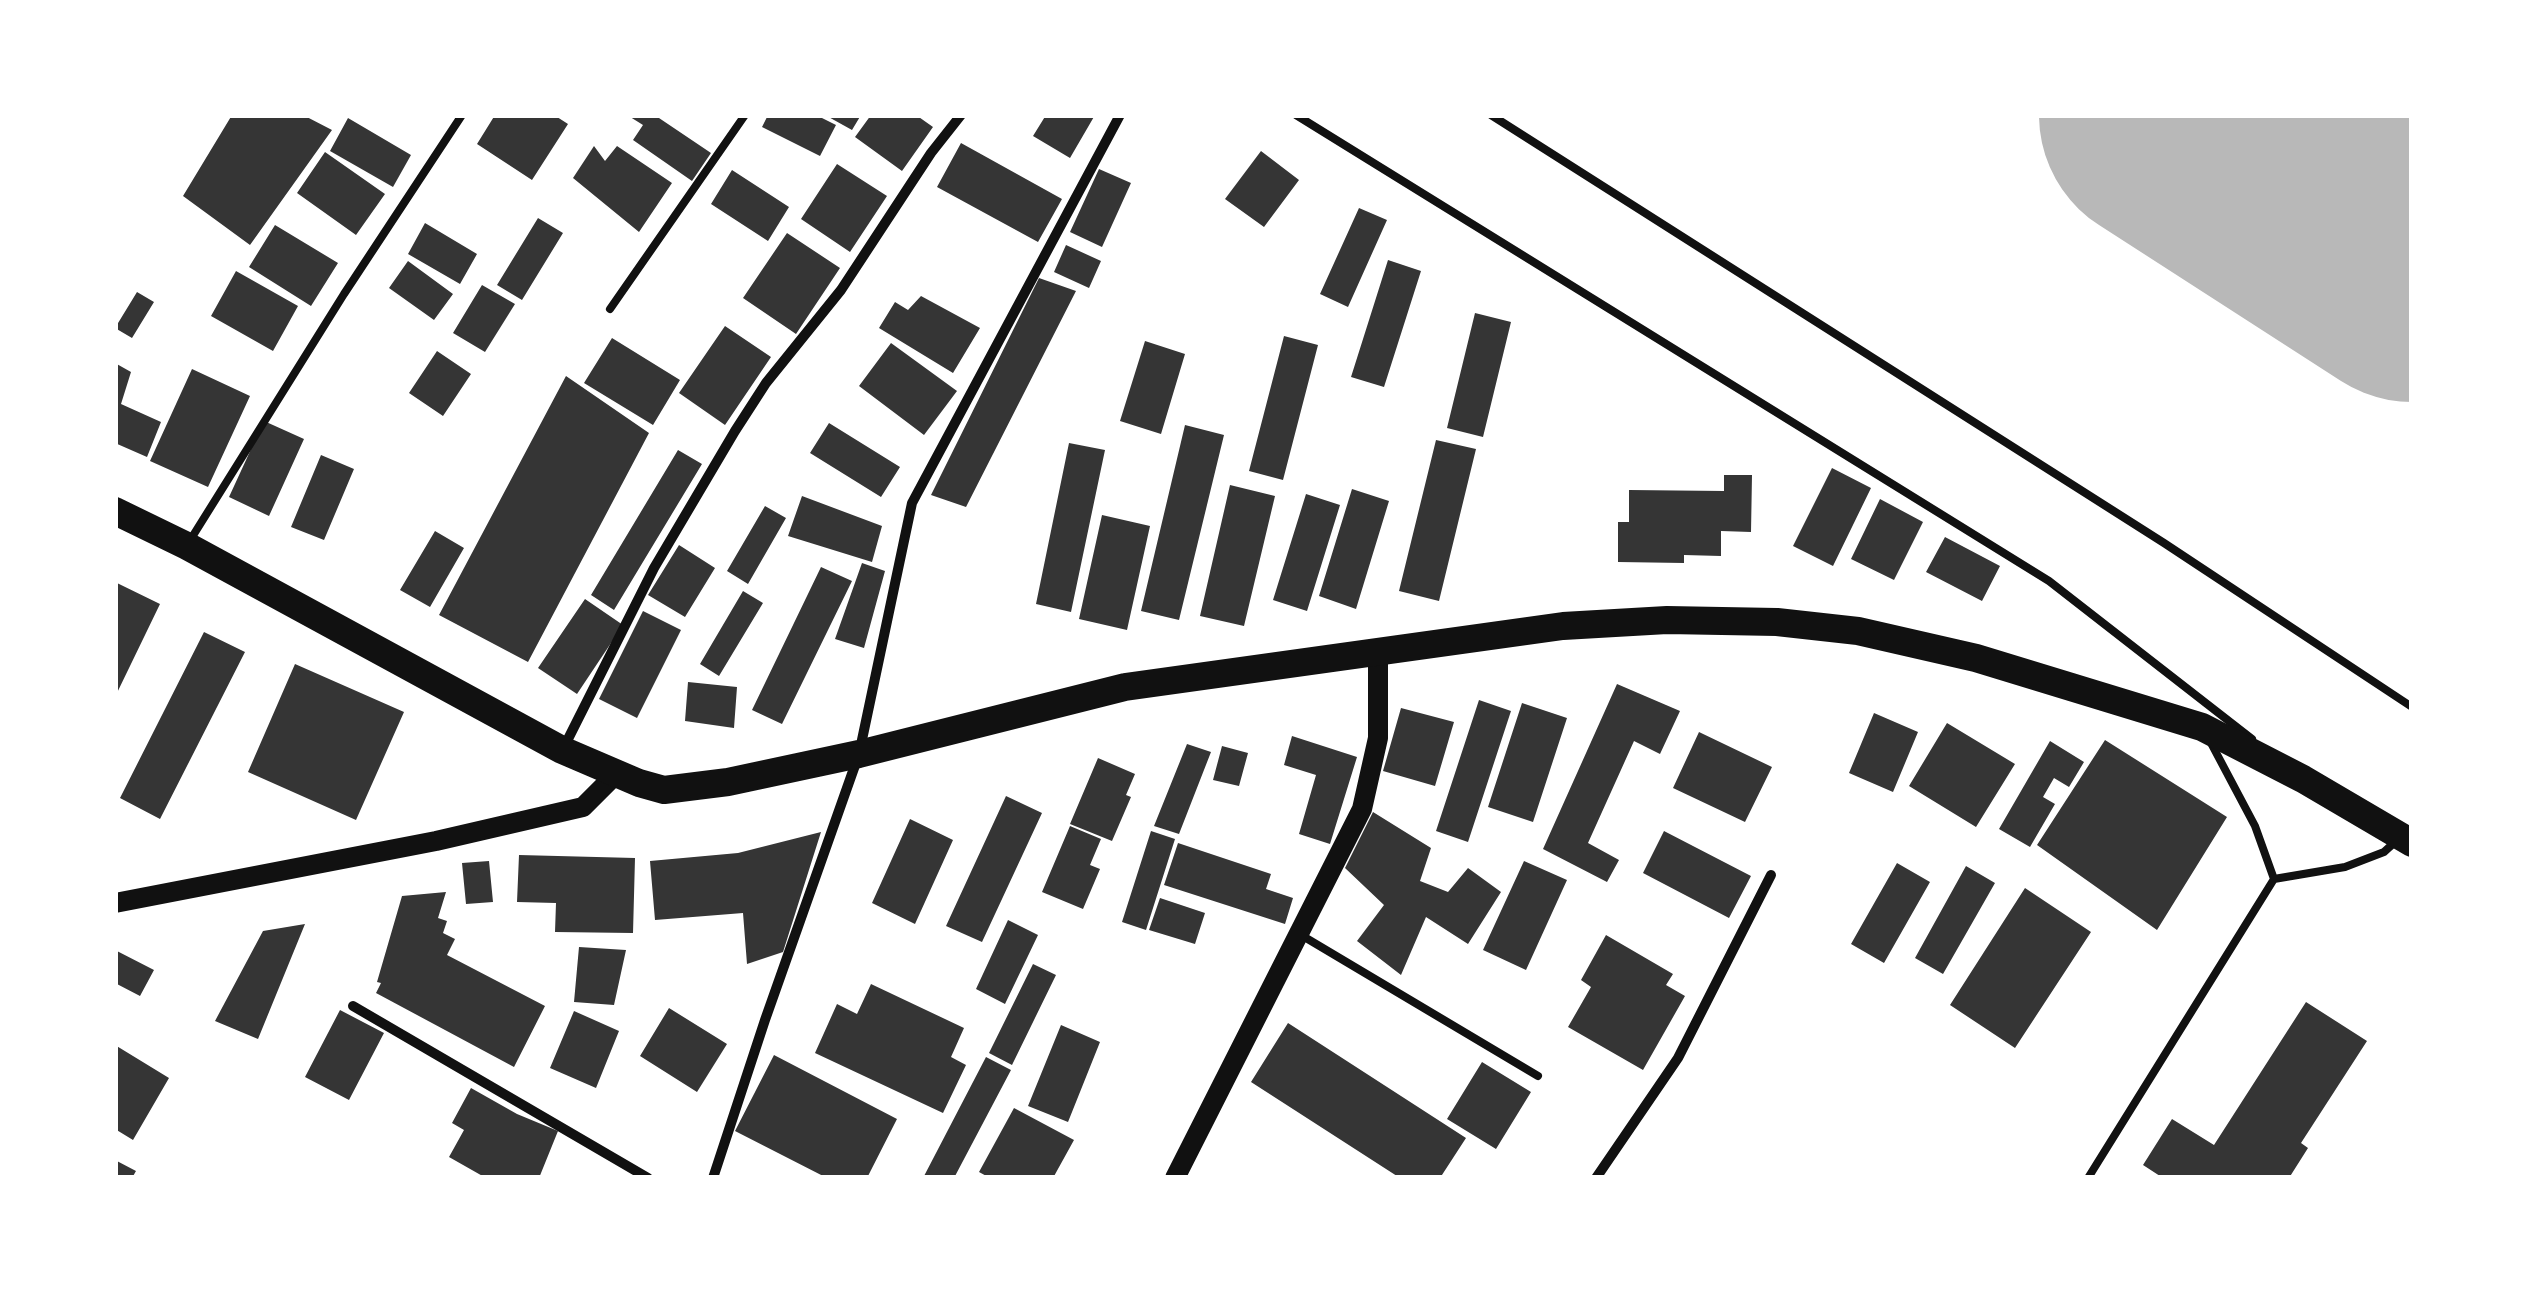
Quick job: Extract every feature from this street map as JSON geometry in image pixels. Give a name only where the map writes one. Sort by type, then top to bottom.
[{"type":"highway","points":[[115,511],[187,546],[562,750],[664,790],[728,782],[859,754],[1126,688],[1563,626],[1668,620],[1777,622],[1858,632],[1976,658],[2202,727],[2407,839]]},
{"type":"main road","points":[[1176,1178],[1362,809],[1378,738],[1378,651]]},
{"type":"main road","points":[[115,903],[436,841],[584,807],[618,772]]},
{"type":"street","points":[[562,750],[654,568],[734,431],[766,383],[840,290],[960,115]]},
{"type":"street","points":[[713,1178],[859,754],[912,503],[1120,115]]},
{"type":"street","points":[[1596,1178],[1678,1058],[1771,875]]},
{"type":"street","points":[[353,1006],[648,1178]]},
{"type":"lane","points":[[187,546],[344,294],[462,115]]},
{"type":"lane","points":[[610,309],[745,115]]},
{"type":"lane","points":[[1296,115],[2049,581],[2303,779]]},
{"type":"lane","points":[[1491,115],[2164,543],[2412,707]]},
{"type":"lane","points":[[2202,727],[2255,826],[2274,879]]},
{"type":"lane","points":[[2088,1178],[2274,879],[2344,866],[2407,839]]},
{"type":"lane","points":[[1300,935],[1538,1076]]},
{"type":"building","points":[[232,115],[303,115],[332,130],[250,245],[183,196]]},
{"type":"building","points":[[495,115],[554,115],[568,124],[532,180],[477,144]]},
{"type":"building","points":[[627,115],[661,115],[659,118],[711,153],[692,181],[633,140],[643,125]]},
{"type":"building","points":[[768,115],[816,115],[836,125],[820,156],[762,127]]},
{"type":"building","points":[[825,115],[861,115],[852,130]]},
{"type":"building","points":[[871,115],[916,115],[933,127],[902,171],[855,137]]},
{"type":"building","points":[[1046,115],[1095,115],[1070,158],[1033,136]]},
{"type":"building","points":[[348,118],[411,155],[393,187],[330,151]]},
{"type":"building","points":[[961,143],[1062,199],[1038,242],[937,187]]},
{"type":"building","points":[[594,146],[605,161],[617,146],[672,183],[639,232],[573,178]]},
{"type":"building","points":[[1261,151],[1299,180],[1264,227],[1225,199]]},
{"type":"building","points":[[325,152],[385,194],[356,235],[297,193]]},
{"type":"building","points":[[837,164],[887,196],[850,252],[801,219]]},
{"type":"building","points":[[1099,169],[1131,183],[1102,247],[1070,232]]},
{"type":"building","points":[[732,170],[789,207],[768,241],[711,204]]},
{"type":"building","points":[[1359,208],[1387,220],[1348,307],[1320,294]]},
{"type":"building","points":[[538,218],[563,233],[522,300],[497,285]]},
{"type":"building","points":[[425,223],[477,254],[460,284],[408,254]]},
{"type":"building","points":[[275,225],[338,263],[311,306],[249,267]]},
{"type":"building","points":[[787,233],[840,268],[796,334],[743,298]]},
{"type":"building","points":[[1066,245],[1101,261],[1089,288],[1054,272]]},
{"type":"building","points":[[1388,260],[1421,271],[1384,387],[1351,377]]},
{"type":"building","points":[[408,261],[453,294],[434,320],[389,288]]},
{"type":"building","points":[[236,271],[298,306],[273,351],[211,316]]},
{"type":"building","points":[[1039,278],[1076,291],[966,507],[931,495]]},
{"type":"building","points":[[482,285],[515,304],[485,352],[453,333]]},
{"type":"building","points":[[137,292],[154,302],[132,338],[115,328]]},
{"type":"building","points":[[921,296],[980,328],[953,373],[879,328],[895,302],[908,310]]},
{"type":"building","points":[[1475,313],[1511,322],[1483,437],[1447,428]]},
{"type":"building","points":[[725,326],[771,357],[725,425],[679,393]]},
{"type":"building","points":[[1284,336],[1318,345],[1283,480],[1249,471]]},
{"type":"building","points":[[612,338],[680,380],[653,425],[584,383]]},
{"type":"building","points":[[1145,341],[1185,354],[1161,434],[1120,421]]},
{"type":"building","points":[[891,343],[957,391],[924,435],[859,386]]},
{"type":"building","points":[[437,351],[471,374],[443,416],[409,393]]},
{"type":"building","points":[[115,363],[131,372],[121,404],[161,422],[147,457],[115,443]]},
{"type":"building","points":[[192,369],[250,396],[208,487],[150,461]]},
{"type":"building","points":[[566,376],[649,433],[528,662],[439,615]]},
{"type":"building","points":[[264,421],[304,439],[269,516],[229,497]]},
{"type":"building","points":[[829,423],[900,467],[881,497],[810,453]]},
{"type":"building","points":[[1185,425],[1224,435],[1179,620],[1141,611]]},
{"type":"building","points":[[1436,440],[1476,449],[1439,601],[1399,591]]},
{"type":"building","points":[[1069,443],[1105,450],[1071,612],[1036,604]]},
{"type":"building","points":[[678,450],[702,464],[614,610],[591,595]]},
{"type":"building","points":[[321,455],[354,469],[324,540],[291,527]]},
{"type":"building","points":[[1832,468],[1871,488],[1833,566],[1793,546]]},
{"type":"building","points":[[1724,475],[1752,475],[1751,532],[1721,531],[1721,556],[1684,555],[1684,563],[1618,562],[1618,522],[1629,522],[1629,490],[1724,491]]},
{"type":"building","points":[[1230,485],[1275,496],[1244,626],[1200,616]]},
{"type":"building","points":[[1352,489],[1389,501],[1356,609],[1319,596]]},
{"type":"building","points":[[1306,494],[1340,505],[1307,611],[1273,600]]},
{"type":"building","points":[[802,496],[882,526],[872,562],[788,536]]},
{"type":"building","points":[[1880,499],[1923,522],[1894,580],[1851,559]]},
{"type":"building","points":[[765,506],[786,518],[748,584],[727,571]]},
{"type":"building","points":[[1102,515],[1150,526],[1127,630],[1079,619]]},
{"type":"building","points":[[435,531],[464,548],[430,607],[400,590]]},
{"type":"building","points":[[1945,537],[2000,566],[1982,601],[1926,572]]},
{"type":"building","points":[[679,545],[715,568],[685,617],[648,595]]},
{"type":"building","points":[[862,563],[885,571],[864,648],[835,639]]},
{"type":"building","points":[[821,567],[852,581],[782,724],[752,710]]},
{"type":"building","points":[[117,583],[160,604],[115,697],[115,588]]},
{"type":"building","points":[[743,591],[763,603],[719,676],[700,664]]},
{"type":"building","points":[[585,599],[623,625],[577,694],[538,668]]},
{"type":"building","points":[[643,611],[681,630],[637,718],[599,699]]},
{"type":"building","points":[[204,632],[245,652],[160,819],[120,798]]},
{"type":"building","points":[[295,664],[404,712],[356,820],[248,772]]},
{"type":"building","points":[[688,682],[737,687],[734,728],[685,721]]},
{"type":"building","points":[[1617,684],[1680,711],[1660,754],[1634,741],[1588,843],[1619,860],[1607,882],[1543,849]]},
{"type":"building","points":[[1479,700],[1511,711],[1468,842],[1436,831]]},
{"type":"building","points":[[1522,703],[1567,718],[1533,822],[1488,807]]},
{"type":"building","points":[[1401,708],[1454,722],[1435,786],[1383,771]]},
{"type":"building","points":[[1874,713],[1918,732],[1893,792],[1849,773]]},
{"type":"building","points":[[1947,723],[2015,764],[1976,827],[1909,786]]},
{"type":"building","points":[[1699,732],[1772,767],[1745,822],[1673,788]]},
{"type":"building","points":[[1292,736],[1357,757],[1330,844],[1299,834],[1316,775],[1284,765]]},
{"type":"building","points":[[2105,740],[2227,817],[2157,930],[2037,845]]},
{"type":"building","points":[[2050,741],[2084,762],[2069,787],[2054,778],[2043,797],[2055,804],[2030,847],[1999,829]]},
{"type":"building","points":[[1187,744],[1211,752],[1179,834],[1154,826]]},
{"type":"building","points":[[1222,746],[1248,753],[1239,786],[1213,780]]},
{"type":"building","points":[[1098,758],[1135,774],[1126,795],[1131,797],[1112,841],[1070,824]]},
{"type":"building","points":[[1006,796],[1042,813],[982,942],[946,926]]},
{"type":"building","points":[[1373,812],[1431,848],[1420,881],[1448,892],[1468,868],[1501,892],[1468,944],[1426,917],[1401,975],[1357,941],[1384,905],[1345,868]]},
{"type":"building","points":[[910,819],[953,840],[915,924],[872,903]]},
{"type":"building","points":[[1070,826],[1101,839],[1090,865],[1100,869],[1083,909],[1042,892]]},
{"type":"building","points":[[1151,831],[1175,839],[1146,930],[1122,922]]},
{"type":"building","points":[[1664,831],[1751,876],[1729,918],[1643,873]]},
{"type":"building","points":[[821,832],[783,952],[747,964],[743,913],[655,920],[650,861],[738,853]]},
{"type":"building","points":[[1178,843],[1271,874],[1266,889],[1293,898],[1285,924],[1164,885]]},
{"type":"building","points":[[519,855],[635,858],[633,933],[555,932],[556,903],[517,902]]},
{"type":"building","points":[[489,861],[493,902],[466,904],[462,863]]},
{"type":"building","points":[[1524,861],[1567,880],[1526,970],[1483,950]]},
{"type":"building","points":[[1897,863],[1930,882],[1884,963],[1851,944]]},
{"type":"building","points":[[1966,866],[1995,883],[1943,974],[1915,958]]},
{"type":"building","points":[[2025,888],[2091,932],[2015,1048],[1950,1005]]},
{"type":"building","points":[[446,892],[438,918],[447,921],[443,933],[455,939],[447,955],[545,1006],[514,1067],[376,993],[402,896]]},
{"type":"building","points":[[1160,898],[1205,913],[1195,944],[1149,930]]},
{"type":"building","points":[[1008,920],[1038,935],[1005,1004],[976,989]]},
{"type":"building","points":[[305,924],[258,1039],[215,1021],[263,931]]},
{"type":"building","points":[[1606,935],[1673,974],[1666,985],[1685,996],[1643,1070],[1568,1027],[1591,987],[1581,980]]},
{"type":"building","points":[[579,947],[626,950],[614,1005],[574,1002]]},
{"type":"building","points":[[115,950],[154,970],[140,996],[115,983]]},
{"type":"building","points":[[1033,964],[1056,975],[1012,1065],[989,1053]]},
{"type":"building","points":[[871,984],[964,1028],[951,1057],[966,1065],[943,1113],[815,1053],[837,1004],[857,1014]]},
{"type":"building","points":[[2306,1002],[2367,1041],[2301,1143],[2308,1148],[2289,1178],[2163,1178],[2143,1165],[2172,1119],[2214,1145]]},
{"type":"building","points":[[669,1008],[727,1044],[697,1092],[640,1056]]},
{"type":"building","points":[[340,1010],[384,1033],[349,1100],[305,1077]]},
{"type":"building","points":[[574,1011],[619,1031],[596,1088],[550,1068]]},
{"type":"building","points":[[1288,1023],[1466,1138],[1440,1178],[1400,1178],[1251,1082]]},
{"type":"building","points":[[1061,1025],[1100,1042],[1068,1122],[1028,1106]]},
{"type":"building","points":[[115,1045],[169,1078],[133,1140],[115,1129]]},
{"type":"building","points":[[774,1055],[897,1119],[867,1178],[827,1178],[735,1131]]},
{"type":"building","points":[[986,1057],[1011,1070],[954,1178],[923,1178]]},
{"type":"building","points":[[1482,1062],[1531,1092],[1496,1149],[1447,1119]]},
{"type":"building","points":[[471,1088],[558,1131],[539,1178],[486,1178],[449,1157],[464,1130],[452,1123]]},
{"type":"building","points":[[1014,1108],[1074,1140],[1053,1178],[990,1178],[979,1172]]},
{"type":"building","points":[[115,1160],[136,1171],[132,1178],[115,1178]]},
{"type":"runway","points":[[2170,115],[2412,271]]}]
